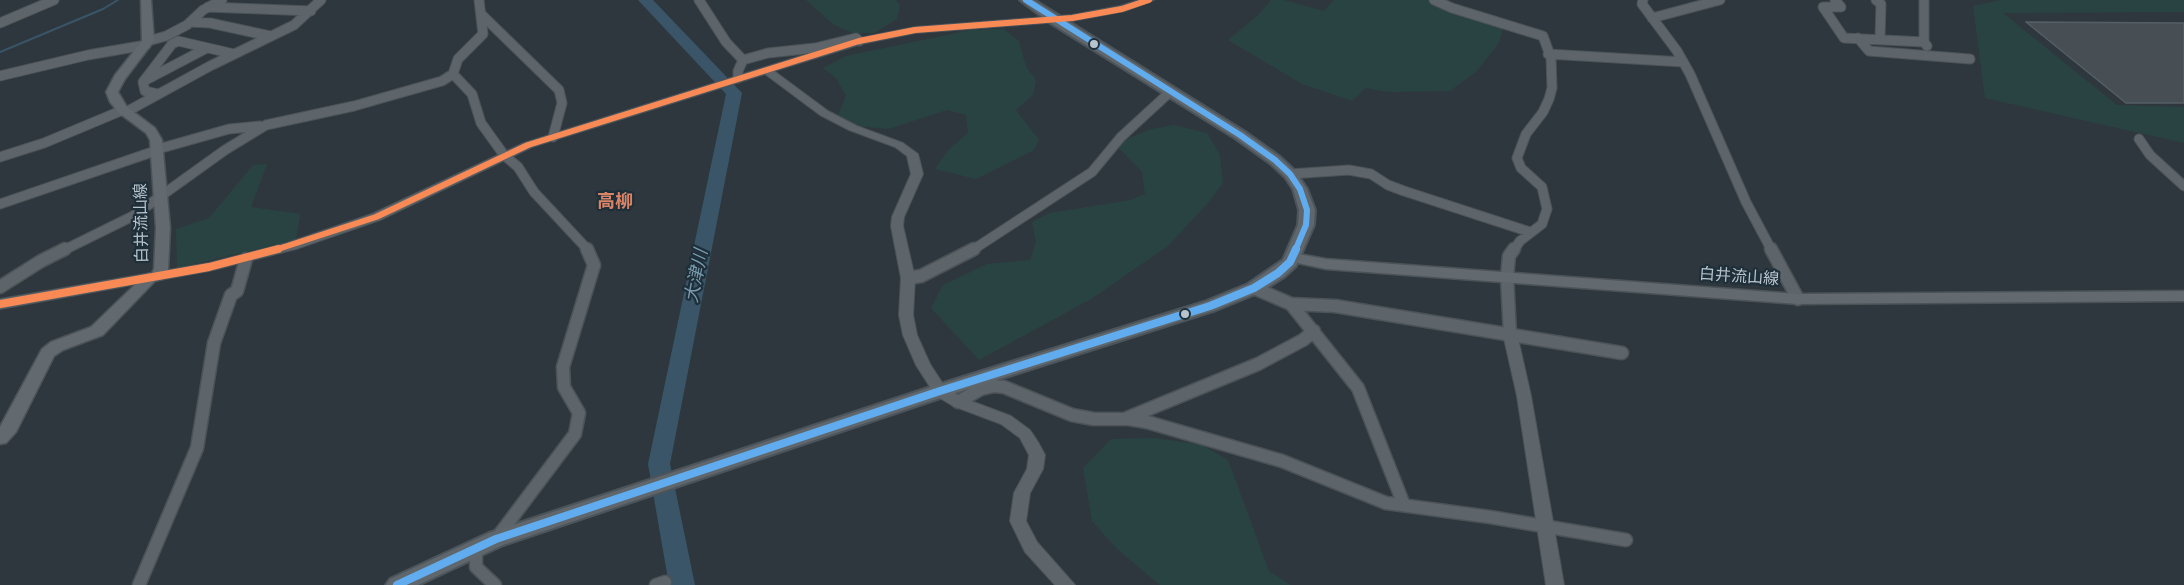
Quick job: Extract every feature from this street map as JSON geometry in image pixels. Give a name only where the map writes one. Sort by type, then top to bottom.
[{"type":"main road","points":[[124,111],[116,102],[112,92],[119,78],[147,43],[146,0]]},
{"type":"main road","points":[[397,585],[476,547],[940,391],[1210,306],[1254,288],[1278,273],[1293,258],[1306,225],[1307,210],[1300,189],[1290,174],[1261,149],[1053,20],[1026,0]]},
{"type":"main road","name":"白井流山線","points":[[0,438],[10,428],[48,353],[57,346],[97,331],[150,278],[158,276],[161,269],[161,196],[156,140],[151,131],[124,111]]},
{"type":"main road","name":"白井流山線","points":[[1293,258],[1326,264],[1798,299],[2184,296]]},
{"type":"street","points":[[0,23],[54,0]]},
{"type":"street","points":[[0,76],[147,43],[166,36],[222,0]]},
{"type":"street","points":[[0,157],[44,143],[124,111],[301,21],[321,0]]},
{"type":"street","points":[[433,85],[453,74],[458,59],[483,34],[479,0]]},
{"type":"street","points":[[699,0],[726,42],[743,60]]},
{"type":"street","points":[[0,304],[246,259],[323,236],[376,217],[504,156],[553,137],[859,40],[925,29],[1053,20],[1108,12],[1149,0]]},
{"type":"street","points":[[1434,0],[1452,8],[1543,36],[1553,68],[1549,99],[1543,112],[1526,134],[1517,158],[1521,168],[1542,188],[1546,197],[1547,209],[1542,224],[1512,249],[1507,277],[1510,334],[1524,396],[1555,585]]},
{"type":"street","points":[[1643,0],[1642,4],[1683,62],[1705,106],[1746,202],[1798,299]]},
{"type":"street","points":[[1652,18],[1720,0]]},
{"type":"street","points":[[1835,0],[1841,7],[1823,7],[1844,38],[1924,42]]},
{"type":"street","points":[[1876,0],[1881,4],[1880,39]]},
{"type":"street","points":[[1924,0],[1924,42],[1934,56]]},
{"type":"street","points":[[208,7],[311,11]]},
{"type":"street","points":[[482,15],[559,90],[562,104],[553,137]]},
{"type":"street","points":[[190,22],[210,23],[270,36]]},
{"type":"street","points":[[736,79],[743,60],[768,52],[815,48],[856,38],[859,40]]},
{"type":"street","points":[[1858,38],[1869,51],[1970,58]]},
{"type":"street","points":[[158,94],[145,91],[143,82],[172,44],[178,41],[234,54]]},
{"type":"street","points":[[143,82],[207,48]]},
{"type":"street","points":[[1548,54],[1683,62]]},
{"type":"street","points":[[765,69],[824,112],[853,128],[899,145],[912,154],[917,174],[898,217],[897,226],[908,278],[906,315],[910,335],[923,364],[940,391],[958,402],[1006,420],[1033,446],[1037,455],[1035,469],[1022,493],[1018,521],[1031,547],[1066,585]]},
{"type":"street","points":[[453,74],[472,94],[481,123],[504,156],[518,167],[534,192],[588,250],[594,265],[563,367],[564,387],[579,413],[575,434],[496,540]]},
{"type":"street","points":[[0,204],[158,149],[230,129],[266,125],[354,106],[433,85],[464,84]]},
{"type":"street","points":[[908,278],[921,276],[979,248],[1066,191],[1092,172],[1121,137],[1170,92]]},
{"type":"street","points":[[0,287],[41,261],[118,225],[225,150],[266,125]]},
{"type":"street","points":[[2139,139],[2150,155],[2184,186]]},
{"type":"street","points":[[1290,174],[1349,170],[1371,174],[1388,185],[1404,191],[1530,232]]},
{"type":"street","points":[[139,585],[197,448],[214,343],[231,295],[237,291],[246,259]]},
{"type":"street","points":[[1254,288],[1291,304],[1335,306],[1622,352]]},
{"type":"street","points":[[1291,304],[1358,387],[1404,505]]},
{"type":"street","points":[[1125,419],[1258,364],[1303,340],[1314,331]]},
{"type":"street","points":[[958,402],[981,389],[994,386],[1004,387],[1072,415],[1094,419],[1147,422],[1282,461],[1386,503],[1626,540]]},
{"type":"street","points":[[476,547],[476,567],[495,585]]},
{"type":"green space","points":[[806,0],[896,0],[900,5],[897,19],[874,33],[853,33],[834,25]]},
{"type":"green space","points":[[1271,0],[1284,0],[1324,11],[1334,0],[1428,0],[1452,12],[1503,28],[1499,43],[1476,72],[1450,91],[1388,92],[1365,88],[1352,101],[1302,84],[1228,40],[1257,16]]},
{"type":"green space","points":[[2000,0],[2184,0],[2184,12],[2003,13],[2117,105],[2184,107],[2184,143],[1985,98],[1973,6]]},
{"type":"green space","points":[[1004,29],[1019,41],[1026,67],[1036,80],[1033,95],[1016,110],[1039,140],[1034,150],[976,179],[935,169],[948,150],[968,133],[966,115],[947,110],[888,129],[858,126],[838,115],[846,96],[836,78],[823,68],[846,56],[971,30]]},
{"type":"green space","points":[[1174,125],[1207,133],[1220,155],[1223,183],[1207,204],[1168,246],[1091,299],[979,360],[931,308],[943,285],[987,264],[1030,260],[1036,242],[1032,222],[1050,213],[1131,200],[1145,194],[1142,172],[1115,144],[1151,129]]},
{"type":"green space","points":[[267,164],[251,207],[300,214],[296,240],[177,268],[176,229],[209,218],[253,165]]},
{"type":"green space","points":[[1154,438],[1202,445],[1228,460],[1269,571],[1291,585],[1160,585],[1117,549],[1092,521],[1083,468],[1111,439]]},
{"type":"building","points":[[2026,22],[2184,23],[2184,103],[2126,103]]},
{"type":"waterway","points":[[0,52],[103,9],[118,0]]},
{"type":"waterway","name":"大津川","points":[[645,0],[734,93],[659,464],[682,585]]},
{"type":"transit line","points":[[397,585],[496,539],[940,391],[1210,306],[1254,288],[1278,273],[1290,262],[1306,225],[1307,210],[1300,189],[1290,174],[1275,160],[1240,135],[1026,0]]},
{"type":"transit line","points":[[0,304],[209,267],[291,246],[376,217],[528,145],[859,41],[915,30],[1072,18],[1122,9],[1149,0]]},
{"type":"district","name":"高柳","points":[[615,202]]}]
